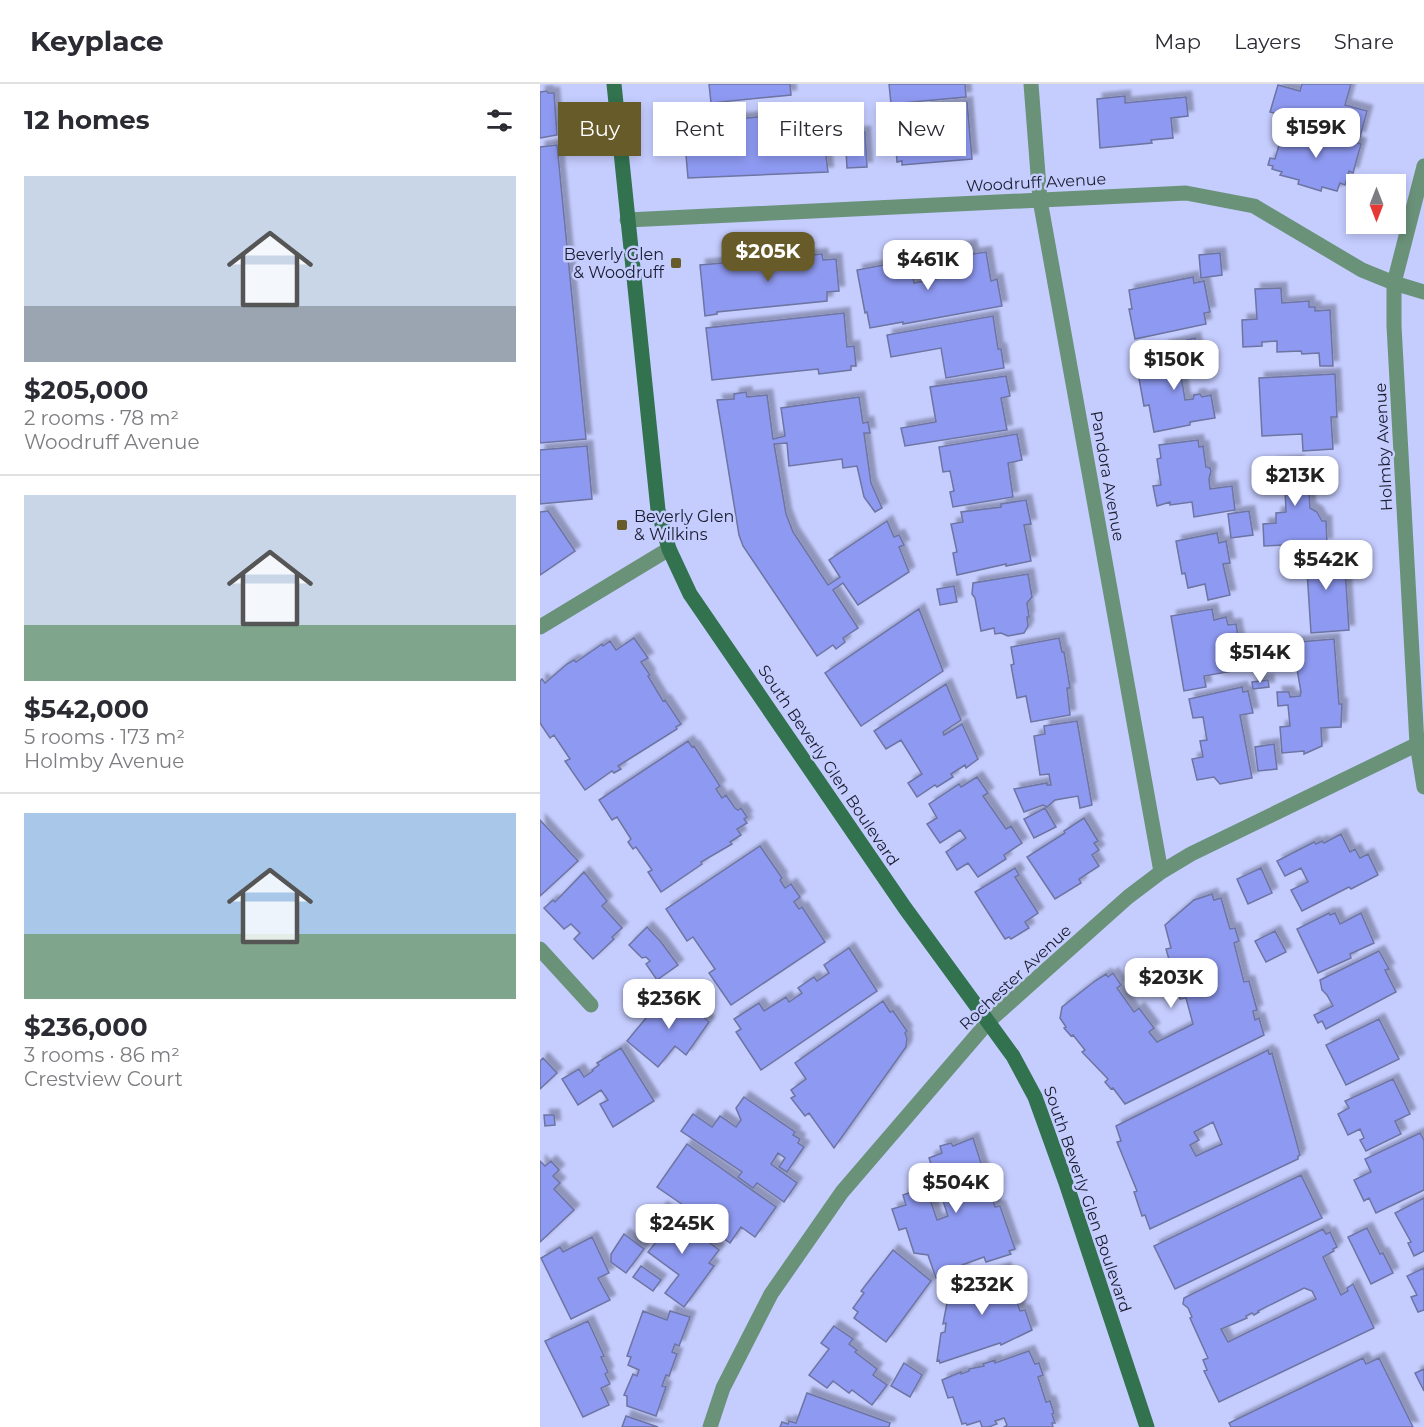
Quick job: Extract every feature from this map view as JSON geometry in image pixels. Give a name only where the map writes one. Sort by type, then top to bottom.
[{"type":"main road","name":"South Beverly Glen Boulevard","points":[[614,84],[658,510],[669,549],[690,594],[905,908],[1013,1056],[1035,1097],[1066,1183],[1146,1427]]},
{"type":"street","name":"Pandora Avenue","points":[[1031,84],[1040,200],[1161,872]]},
{"type":"street","name":"Holmby Avenue","points":[[1424,166],[1394,283],[1394,326],[1424,787]]},
{"type":"street","name":"Woodruff Avenue","points":[[627,220],[1186,193],[1254,206],[1362,270],[1424,292]]},
{"type":"street","points":[[540,627],[669,549]]},
{"type":"street","name":"Rochester Avenue","points":[[710,1427],[723,1388],[771,1294],[842,1192],[989,1021],[1128,897],[1161,872],[1191,854],[1420,743]]},
{"type":"street","points":[[540,949],[591,1005]]},
{"type":"building","points":[[709,84],[790,84],[791,95],[711,102]]},
{"type":"building","points":[[889,84],[965,84],[966,97],[891,102]]},
{"type":"building","points":[[1302,84],[1351,84],[1345,105],[1367,111],[1360,137],[1270,112],[1278,85],[1300,91]]},
{"type":"building","points":[[540,92],[554,93],[557,135],[540,138]]},
{"type":"building","points":[[1125,96],[1125,103],[1186,97],[1188,116],[1171,118],[1173,138],[1151,140],[1152,143],[1100,148],[1097,99]]},
{"type":"building","points":[[966,102],[972,159],[902,165],[902,161],[897,162],[897,156],[966,156]]},
{"type":"building","points":[[758,117],[758,156],[826,156],[828,172],[688,178],[686,156],[746,156],[746,118]]},
{"type":"building","points":[[1295,126],[1361,144],[1353,173],[1349,171],[1346,174],[1345,185],[1340,183],[1337,191],[1322,187],[1321,191],[1298,184],[1299,180],[1280,175],[1282,172],[1272,169],[1273,166],[1268,165],[1270,158],[1275,159],[1280,142],[1290,145]]},
{"type":"building","points":[[864,132],[867,167],[847,168],[846,156],[864,156]]},
{"type":"building","points":[[557,145],[586,439],[540,443],[540,147]]},
{"type":"building","points":[[971,245],[973,254],[986,252],[991,281],[997,279],[1002,306],[870,328],[857,270],[910,260],[914,283],[956,275],[951,249]]},
{"type":"building","points":[[1220,253],[1222,275],[1201,278],[1199,255]]},
{"type":"building","points":[[822,254],[823,260],[836,259],[839,291],[827,292],[827,301],[717,312],[717,314],[705,316],[700,265]]},
{"type":"building","points":[[1193,277],[1194,283],[1204,281],[1210,312],[1204,313],[1206,324],[1135,339],[1129,309],[1132,309],[1129,290]]},
{"type":"building","points":[[1281,288],[1282,303],[1309,301],[1309,307],[1315,307],[1315,311],[1330,310],[1333,366],[1320,366],[1319,353],[1277,352],[1277,341],[1262,342],[1262,346],[1243,347],[1242,320],[1257,319],[1255,289]]},
{"type":"building","points":[[844,313],[847,347],[854,346],[856,366],[851,366],[851,370],[819,374],[818,369],[712,380],[706,328]]},
{"type":"building","points":[[993,316],[998,349],[1001,349],[1004,368],[946,378],[941,348],[891,357],[887,335]]},
{"type":"building","points":[[1195,338],[1199,359],[1179,363],[1185,400],[1193,399],[1194,395],[1200,394],[1202,397],[1211,395],[1215,418],[1154,432],[1149,405],[1144,406],[1138,373],[1155,370],[1154,365],[1166,363],[1163,346]]},
{"type":"building","points":[[1335,374],[1337,417],[1331,417],[1333,449],[1303,451],[1302,434],[1262,436],[1259,378]]},
{"type":"building","points":[[1006,376],[1010,396],[1001,398],[1007,430],[905,446],[901,428],[936,422],[930,387]]},
{"type":"building","points":[[746,392],[747,397],[767,395],[773,439],[785,436],[781,408],[859,397],[863,423],[868,422],[870,433],[864,433],[871,483],[882,508],[875,512],[864,497],[857,466],[843,468],[842,459],[789,466],[787,443],[774,444],[786,514],[793,532],[828,585],[840,577],[829,560],[887,521],[894,537],[899,535],[904,545],[899,547],[909,572],[858,605],[843,583],[833,590],[858,628],[843,638],[845,642],[836,649],[833,645],[817,656],[743,546],[739,535],[717,400],[734,399],[734,394]]},
{"type":"building","points":[[1017,434],[1022,460],[1008,463],[1013,497],[953,507],[950,492],[954,491],[950,471],[943,472],[939,447]]},
{"type":"building","points":[[1198,440],[1199,447],[1203,446],[1206,467],[1211,471],[1210,489],[1232,486],[1235,510],[1194,517],[1192,502],[1170,505],[1170,502],[1157,506],[1153,486],[1161,485],[1157,459],[1161,458],[1159,445]]},
{"type":"building","points":[[587,446],[592,499],[540,504],[540,450]]},
{"type":"building","points":[[1298,461],[1299,466],[1317,465],[1318,489],[1309,489],[1310,508],[1317,512],[1322,521],[1326,521],[1327,543],[1264,546],[1263,524],[1276,523],[1276,513],[1286,512],[1285,489],[1272,490],[1271,463]]},
{"type":"building","points":[[1026,500],[1031,524],[1024,525],[1031,561],[957,575],[953,553],[957,552],[951,524],[963,522],[961,512],[1001,507],[1001,504]]},
{"type":"building","points":[[548,511],[575,551],[540,575],[540,512]]},
{"type":"building","points":[[1249,511],[1253,535],[1231,538],[1228,514]]},
{"type":"building","points":[[1217,533],[1219,543],[1226,541],[1230,563],[1223,564],[1230,595],[1208,600],[1205,584],[1188,588],[1185,573],[1182,574],[1176,541]]},
{"type":"building","points":[[1344,552],[1349,630],[1311,633],[1307,571],[1299,571],[1298,555]]},
{"type":"building","points":[[1028,574],[1032,597],[1027,603],[1029,617],[1027,617],[1028,626],[1024,633],[1008,636],[1001,633],[995,634],[994,628],[981,631],[975,598],[972,594],[973,583]]},
{"type":"building","points":[[954,586],[957,602],[940,605],[937,589]]},
{"type":"building","points":[[919,609],[943,671],[861,726],[825,673]]},
{"type":"building","points":[[1212,609],[1214,620],[1226,617],[1228,625],[1236,624],[1244,669],[1204,676],[1206,687],[1184,691],[1171,616]]},
{"type":"building","points":[[634,638],[648,658],[641,662],[650,675],[648,676],[663,701],[665,700],[681,724],[676,727],[677,729],[618,766],[621,769],[614,773],[612,771],[585,790],[565,761],[570,759],[554,735],[550,738],[540,723],[540,681],[542,679],[545,683],[567,664],[574,660],[576,662],[602,644],[603,646],[610,641],[616,650]]},
{"type":"building","points":[[1059,638],[1062,652],[1064,652],[1070,688],[1067,688],[1070,715],[1031,722],[1026,696],[1017,698],[1011,665],[1014,664],[1011,647]]},
{"type":"building","points":[[1334,639],[1339,704],[1342,704],[1341,727],[1321,728],[1322,746],[1304,754],[1304,751],[1282,753],[1280,727],[1290,726],[1288,705],[1278,706],[1277,692],[1289,692],[1290,697],[1300,696],[1301,692],[1297,669],[1288,669],[1286,643]]},
{"type":"building","points":[[1268,680],[1269,687],[1253,689],[1252,682]]},
{"type":"building","points":[[946,684],[961,720],[943,732],[944,735],[962,724],[978,759],[966,768],[965,765],[951,774],[953,777],[937,787],[935,785],[917,797],[908,783],[922,774],[901,740],[886,749],[874,731]]},
{"type":"building","points":[[1242,687],[1243,692],[1248,691],[1253,713],[1240,715],[1252,778],[1220,784],[1214,777],[1197,780],[1192,759],[1203,757],[1200,741],[1207,740],[1203,717],[1193,718],[1189,699]]},
{"type":"building","points":[[1077,721],[1092,805],[1080,808],[1078,796],[1055,800],[1047,807],[1043,805],[1024,812],[1014,789],[1047,783],[1051,785],[1049,774],[1040,775],[1034,736],[1045,734],[1044,726]]},
{"type":"building","points":[[688,741],[692,747],[694,746],[720,786],[716,789],[722,798],[726,795],[735,808],[738,810],[741,808],[747,817],[744,819],[747,823],[737,829],[741,835],[730,842],[732,844],[701,862],[702,864],[661,892],[648,872],[652,870],[636,847],[633,849],[628,842],[631,839],[617,817],[612,820],[599,800]]},
{"type":"building","points":[[1274,744],[1277,769],[1258,771],[1255,747]]},
{"type":"building","points":[[977,777],[988,793],[983,796],[1006,829],[1011,826],[1022,843],[1004,855],[1006,859],[978,877],[968,863],[957,870],[946,852],[966,838],[960,830],[940,843],[927,824],[937,818],[929,804],[959,784],[961,787]]},
{"type":"building","points":[[1045,808],[1056,827],[1034,838],[1024,819]]},
{"type":"building","points":[[1084,818],[1098,841],[1094,843],[1099,850],[1092,855],[1099,866],[1079,879],[1081,883],[1055,899],[1027,857]]},
{"type":"building","points":[[540,820],[578,861],[540,896]]},
{"type":"building","points":[[1341,834],[1350,852],[1355,849],[1360,858],[1368,854],[1378,875],[1302,911],[1291,890],[1308,882],[1301,868],[1285,876],[1277,861],[1314,842],[1324,843]]},
{"type":"building","points":[[760,846],[782,878],[780,880],[785,888],[791,884],[800,897],[794,902],[799,909],[802,907],[825,942],[731,1005],[709,973],[715,969],[693,937],[687,941],[666,909]]},
{"type":"building","points":[[1015,868],[1019,875],[1015,877],[1038,913],[1025,922],[1029,928],[1011,939],[1009,937],[1005,939],[975,892]]},
{"type":"building","points":[[1261,868],[1272,893],[1248,904],[1237,879]]},
{"type":"building","points":[[584,872],[607,901],[602,906],[622,928],[593,959],[574,939],[580,933],[571,924],[564,929],[544,908],[553,900],[555,902]]},
{"type":"building","points":[[1212,894],[1214,900],[1221,898],[1230,929],[1235,928],[1239,941],[1234,943],[1244,982],[1249,981],[1257,1010],[1253,1011],[1255,1020],[1259,1018],[1264,1035],[1125,1104],[1113,1088],[1111,1089],[1105,1082],[1108,1079],[1082,1052],[1085,1050],[1073,1035],[1071,1036],[1064,1028],[1066,1027],[1060,1018],[1062,1007],[1095,981],[1106,974],[1108,977],[1113,973],[1121,985],[1117,988],[1134,1012],[1139,1008],[1154,1028],[1149,1032],[1157,1042],[1193,1024],[1186,998],[1180,999],[1176,985],[1181,984],[1175,962],[1170,963],[1166,949],[1171,948],[1165,925],[1194,900]]},
{"type":"building","points":[[1329,913],[1330,915],[1335,913],[1340,924],[1361,913],[1374,943],[1350,954],[1351,958],[1318,973],[1297,929]]},
{"type":"building","points":[[647,927],[678,965],[657,980],[646,964],[650,961],[646,957],[642,958],[629,945]]},
{"type":"building","points":[[1275,931],[1286,952],[1266,962],[1255,941]]},
{"type":"building","points":[[849,948],[877,991],[761,1070],[736,1032],[741,1029],[734,1019],[759,1003],[764,1011],[786,997],[789,1002],[802,993],[798,988],[814,977],[817,981],[829,973],[824,965]]},
{"type":"building","points":[[1379,951],[1389,969],[1385,970],[1396,992],[1326,1029],[1322,1021],[1318,1023],[1314,1015],[1333,1006],[1322,990],[1320,980]]},
{"type":"building","points":[[682,993],[704,1012],[701,1015],[709,1022],[686,1055],[675,1046],[658,1067],[627,1041],[657,1005],[666,1012]]},
{"type":"building","points":[[883,1001],[907,1031],[905,1033],[906,1047],[834,1148],[809,1113],[805,1116],[791,1098],[795,1096],[791,1090],[806,1079],[795,1063]]},
{"type":"building","points":[[1379,1019],[1399,1059],[1346,1085],[1326,1045]]},
{"type":"building","points":[[621,1048],[654,1101],[613,1127],[600,1104],[608,1100],[601,1090],[578,1105],[562,1079],[579,1069],[584,1077],[599,1065],[597,1063]]},
{"type":"building","points":[[1268,1050],[1269,1054],[1272,1053],[1300,1155],[1298,1159],[1150,1229],[1145,1215],[1142,1216],[1134,1192],[1137,1191],[1117,1142],[1121,1141],[1116,1126]],"holes":[[[1213,1122],[1222,1144],[1196,1156],[1190,1145],[1199,1140],[1194,1132]]]},
{"type":"building","points":[[543,1058],[557,1073],[540,1089],[540,1061]]},
{"type":"building","points":[[1393,1079],[1410,1114],[1395,1121],[1401,1134],[1366,1151],[1360,1140],[1364,1138],[1360,1129],[1348,1135],[1338,1114],[1349,1108],[1345,1101]]},
{"type":"building","points":[[744,1097],[795,1132],[793,1135],[800,1139],[798,1143],[804,1147],[787,1172],[779,1167],[785,1158],[778,1153],[771,1164],[797,1183],[784,1202],[757,1183],[753,1188],[738,1177],[742,1172],[681,1131],[693,1114],[712,1127],[720,1116],[736,1127],[741,1120],[736,1108]]},
{"type":"building","points":[[544,1115],[554,1115],[555,1125],[545,1126]]},
{"type":"building","points":[[1420,1133],[1424,1140],[1424,1190],[1376,1213],[1369,1198],[1364,1201],[1354,1180],[1371,1172],[1365,1159]]},
{"type":"building","points":[[973,1138],[995,1207],[1000,1206],[1015,1249],[1009,1251],[1011,1254],[986,1262],[984,1257],[962,1265],[964,1269],[936,1278],[928,1255],[914,1253],[906,1228],[899,1230],[892,1209],[906,1205],[903,1195],[926,1187],[937,1220],[948,1216],[929,1158],[942,1153],[940,1146],[951,1143],[953,1146]]},
{"type":"building","points":[[687,1144],[776,1207],[755,1237],[741,1227],[730,1243],[683,1210],[686,1207],[657,1187]]},
{"type":"building","points":[[540,1161],[545,1166],[551,1161],[559,1170],[553,1176],[560,1183],[554,1189],[574,1210],[540,1242]]},
{"type":"building","points":[[1301,1175],[1322,1218],[1175,1289],[1154,1246]]},
{"type":"building","points":[[1424,1198],[1424,1251],[1414,1256],[1408,1243],[1411,1242],[1395,1213]]},
{"type":"building","points":[[662,1207],[719,1250],[709,1263],[714,1266],[684,1307],[665,1293],[679,1275],[648,1252],[661,1236],[648,1225]]},
{"type":"building","points":[[1367,1228],[1393,1273],[1371,1284],[1348,1237]]},
{"type":"building","points":[[1323,1229],[1326,1234],[1330,1232],[1337,1247],[1323,1257],[1341,1295],[1353,1284],[1374,1328],[1219,1402],[1204,1371],[1207,1370],[1203,1360],[1208,1358],[1190,1318],[1192,1317],[1188,1308],[1183,1304],[1184,1298]],"holes":[[[1304,1288],[1312,1291],[1316,1299],[1228,1342],[1221,1329],[1247,1318],[1246,1316],[1252,1313],[1254,1315]]]},
{"type":"building","points":[[624,1234],[644,1249],[626,1273],[611,1262],[611,1254]]},
{"type":"building","points":[[592,1237],[609,1273],[598,1278],[610,1300],[571,1319],[541,1258],[560,1247],[563,1252]]},
{"type":"building","points":[[893,1250],[931,1281],[886,1342],[854,1318],[858,1312],[853,1308],[864,1293],[861,1291]]},
{"type":"building","points":[[641,1266],[661,1280],[653,1291],[633,1277]]},
{"type":"building","points":[[1005,1268],[1008,1274],[1012,1273],[1020,1297],[1016,1299],[1020,1311],[1025,1310],[1032,1330],[1001,1345],[1000,1343],[940,1363],[939,1360],[937,1361],[941,1333],[945,1332],[946,1323],[943,1324],[950,1287]]},
{"type":"building","points":[[1424,1268],[1424,1310],[1418,1312],[1411,1297],[1417,1295],[1407,1276]]},
{"type":"building","points":[[643,1311],[667,1320],[670,1311],[690,1317],[679,1346],[675,1344],[672,1352],[677,1354],[669,1376],[666,1375],[662,1386],[666,1387],[656,1416],[627,1406],[627,1396],[624,1395],[633,1374],[637,1376],[639,1370],[628,1365],[631,1357],[627,1356]]},
{"type":"building","points":[[588,1321],[604,1356],[601,1357],[608,1372],[605,1374],[610,1384],[601,1388],[609,1405],[583,1417],[545,1341]]},
{"type":"building","points":[[834,1326],[853,1339],[849,1344],[857,1350],[855,1352],[877,1369],[873,1375],[887,1385],[872,1405],[852,1390],[849,1393],[833,1381],[827,1388],[809,1375],[829,1349],[821,1343]]},
{"type":"building","points":[[1029,1351],[1035,1364],[1039,1363],[1043,1375],[1038,1377],[1046,1402],[1050,1401],[1054,1413],[1052,1414],[1055,1423],[1052,1423],[1053,1427],[1004,1427],[1007,1425],[1004,1418],[995,1421],[997,1424],[989,1427],[982,1427],[980,1421],[967,1425],[962,1424],[953,1397],[948,1398],[942,1380],[995,1360],[995,1363]]},
{"type":"building","points":[[1363,1358],[1366,1364],[1379,1358],[1413,1427],[1231,1427],[1229,1423]]},
{"type":"building","points":[[904,1363],[922,1375],[910,1397],[891,1386]]},
{"type":"building","points":[[1424,1369],[1424,1391],[1415,1373]]},
{"type":"building","points":[[807,1393],[890,1423],[889,1427],[780,1427],[782,1422],[796,1423]]},
{"type":"building","points":[[626,1416],[658,1427],[622,1427]]},
{"type":"place","name":"Beverly Glen & Woodruff","points":[[676,263]]},
{"type":"place","name":"Beverly Glen & Wilkins","points":[[622,525]]}]
